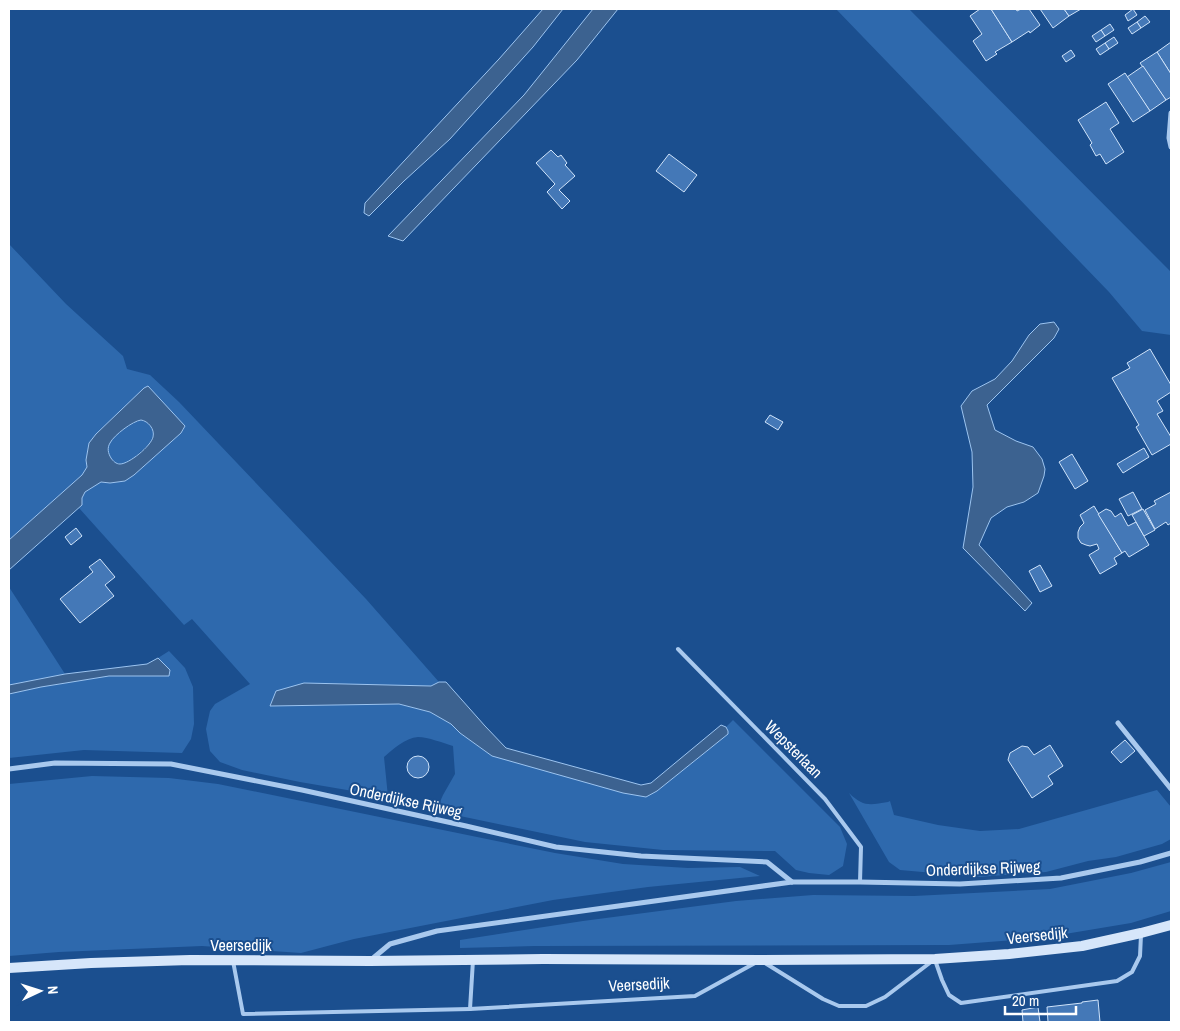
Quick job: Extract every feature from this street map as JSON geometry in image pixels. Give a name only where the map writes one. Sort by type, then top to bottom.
[{"type":"main road","name":"Veersedijk","points":[[9,968],[190,960],[935,959],[1010,954],[1082,946],[1171,925]]},
{"type":"street","points":[[1171,114],[1169,138],[1171,148]]},
{"type":"street","points":[[1118,723],[1171,789]]},
{"type":"street","name":"Onderdijkse Rijweg","points":[[9,769],[55,763],[171,764],[302,790],[556,847],[641,856],[767,862],[792,882]]},
{"type":"street","name":"Onderdijkse Rijweg","points":[[370,961],[390,944],[437,932],[792,882],[960,884],[1061,878],[1140,862],[1171,853]]},
{"type":"lane","name":"Wepsterlaan","points":[[678,649],[825,799],[861,847],[860,882]]},
{"type":"lane","points":[[760,960],[823,999],[839,1006],[866,1006],[885,996],[935,959],[949,995],[961,1003],[1117,981],[1132,972],[1140,956],[1141,933]]},
{"type":"lane","name":"Veersedijk","points":[[233,960],[243,1014],[470,1009],[695,996],[760,960]]},
{"type":"lane","points":[[470,1009],[473,960]]},
{"type":"shaded area","points":[[543,9],[563,9],[533,47],[450,139],[369,216],[364,213],[365,203]]},
{"type":"shaded area","points":[[593,9],[618,9],[577,60],[403,241],[388,236],[524,95]]},
{"type":"shaded area","points":[[836,9],[909,9],[1171,272],[1171,335],[1142,331],[1109,292]]},
{"type":"shaded area","points":[[9,244],[66,304],[123,356],[127,369],[150,375],[179,402],[366,599],[439,682],[431,686],[276,691],[270,706],[398,704],[430,712],[451,724],[460,733],[492,756],[657,791],[728,734],[726,727],[733,720],[840,827],[847,844],[843,866],[829,875],[809,873],[796,870],[775,851],[663,850],[585,842],[436,811],[455,774],[453,746],[422,737],[404,742],[384,757],[388,797],[242,770],[220,762],[210,751],[206,729],[210,711],[215,704],[250,684],[192,619],[184,625],[79,508],[82,505],[82,498],[85,492],[101,482],[125,481],[184,429],[148,386],[96,434],[89,443],[86,460],[87,467],[82,475],[9,540]]},
{"type":"shaded area","points":[[1054,322],[1059,329],[1054,338],[987,405],[995,430],[1033,447],[1042,459],[1045,469],[1038,493],[1024,502],[1007,507],[991,518],[979,545],[1032,603],[1025,611],[963,548],[973,487],[972,452],[961,406],[972,391],[995,379],[1012,361],[1029,335],[1040,324]]},
{"type":"shaded area","points":[[148,386],[185,426],[181,433],[125,481],[101,482],[85,492],[82,498],[82,505],[9,570],[9,540],[82,475],[87,467],[86,460],[89,443]],"holes":[[[138,421],[144,421],[152,428],[153,437],[151,441],[129,461],[120,464],[115,462],[108,450],[112,440],[119,432],[129,426]]]},
{"type":"shaded area","points":[[141,420],[148,423],[152,429],[153,437],[150,443],[133,459],[122,464],[114,462],[108,447],[111,442],[123,430]]},
{"type":"shaded area","points":[[9,587],[65,674],[9,685]]},
{"type":"shaded area","points":[[169,651],[185,668],[193,687],[194,724],[191,739],[182,753],[84,750],[9,758],[9,694],[109,676],[169,675],[170,670],[158,658]]},
{"type":"shaded area","points":[[158,658],[170,670],[169,676],[109,676],[9,694],[9,685],[65,674],[147,664]]},
{"type":"shaded area","points":[[439,682],[446,682],[506,748],[641,785],[651,783],[721,725],[726,727],[728,734],[657,791],[646,797],[623,793],[492,756],[460,733],[451,724],[430,712],[399,704],[270,706],[276,691],[304,683],[431,686]]},
{"type":"shaded area","points":[[92,776],[169,778],[218,784],[555,853],[623,864],[688,868],[740,867],[760,876],[648,887],[553,900],[354,939],[301,953],[202,946],[9,956],[9,784]]},
{"type":"shaded area","points":[[1157,790],[1171,807],[1171,839],[1162,844],[1116,857],[1088,861],[1046,872],[979,877],[900,870],[889,862],[849,793],[858,801],[867,804],[890,801],[894,815],[938,825],[980,831],[1019,829]]},
{"type":"shaded area","points":[[1171,862],[1171,911],[1131,923],[1041,938],[949,945],[534,946],[460,948],[460,940],[583,921],[736,901],[813,895],[914,896],[1050,889],[1131,873]]},
{"type":"building","points":[[980,9],[991,9],[1012,42],[995,52],[997,54],[986,61],[973,41],[982,34],[970,16]]},
{"type":"building","points":[[991,9],[1016,9],[1017,11],[1029,9],[1040,25],[1030,33],[1029,31],[1012,42]]},
{"type":"building","points":[[1040,9],[1064,9],[1069,16],[1053,28]]},
{"type":"building","points":[[1064,9],[1081,9],[1069,16]]},
{"type":"building","points":[[1133,9],[1137,15],[1128,21],[1125,15]]},
{"type":"building","points":[[1145,16],[1150,22],[1141,28],[1137,22]]},
{"type":"building","points":[[1137,22],[1141,28],[1132,34],[1128,28]]},
{"type":"building","points":[[1110,24],[1114,30],[1105,36],[1101,30]]},
{"type":"building","points":[[1101,30],[1105,36],[1096,42],[1092,36]]},
{"type":"building","points":[[1114,37],[1118,43],[1109,49],[1105,43]]},
{"type":"building","points":[[1171,42],[1171,74],[1157,52]]},
{"type":"building","points":[[1105,43],[1109,49],[1100,55],[1096,49]]},
{"type":"building","points":[[1071,50],[1075,56],[1066,62],[1062,56]]},
{"type":"building","points":[[1157,52],[1171,74],[1171,97],[1166,100],[1140,63]]},
{"type":"building","points":[[1143,66],[1166,100],[1150,111],[1127,77]]},
{"type":"building","points":[[1125,73],[1150,111],[1133,122],[1108,84]]},
{"type":"building","points":[[1106,102],[1119,123],[1110,129],[1124,152],[1106,164],[1100,154],[1096,156],[1090,145],[1092,143],[1078,120]]},
{"type":"building","points":[[551,150],[558,157],[561,155],[567,163],[565,165],[575,176],[559,190],[570,201],[562,209],[547,192],[555,184],[536,163]]},
{"type":"building","points":[[669,154],[697,175],[684,192],[656,171]]},
{"type":"building","points":[[1150,349],[1171,385],[1171,392],[1157,401],[1163,411],[1157,414],[1171,437],[1171,444],[1152,455],[1136,427],[1139,425],[1112,378],[1130,368],[1127,363]]},
{"type":"building","points":[[770,415],[783,422],[778,430],[765,422]]},
{"type":"building","points":[[1144,448],[1149,457],[1123,473],[1117,464]]},
{"type":"building","points":[[1072,454],[1088,481],[1075,489],[1059,462]]},
{"type":"building","points":[[1133,492],[1142,509],[1128,516],[1119,499]]},
{"type":"building","points":[[1171,492],[1171,523],[1168,525],[1166,522],[1155,529],[1145,510],[1156,504],[1154,501]]},
{"type":"building","points":[[1094,506],[1122,553],[1114,558],[1117,564],[1100,574],[1089,555],[1099,549],[1097,544],[1086,545],[1081,543],[1078,538],[1080,527],[1084,523],[1080,515]]},
{"type":"building","points":[[1106,509],[1111,511],[1115,517],[1121,513],[1128,526],[1136,522],[1149,545],[1129,557],[1125,551],[1122,553],[1098,514]]},
{"type":"building","points":[[1143,509],[1155,530],[1144,536],[1132,515]]},
{"type":"building","points":[[76,528],[82,536],[71,545],[65,537]]},
{"type":"building","points":[[100,559],[115,577],[105,585],[114,596],[80,623],[60,599],[93,572],[89,567]]},
{"type":"building","points":[[1040,565],[1052,586],[1040,592],[1029,571]]},
{"type":"building","points":[[1125,740],[1135,751],[1121,763],[1111,752]]},
{"type":"building","points":[[1050,745],[1063,766],[1048,776],[1053,784],[1032,798],[1008,760],[1010,753],[1022,746],[1028,747],[1034,755]]},
{"type":"building","points":[[418,756],[426,759],[429,767],[426,775],[418,778],[410,775],[407,767],[410,759]]},
{"type":"building","points":[[1098,1000],[1100,1022],[1048,1022],[1047,1007]]},
{"type":"building","points":[[1038,1007],[1040,1022],[1023,1022],[1022,1010]]}]
